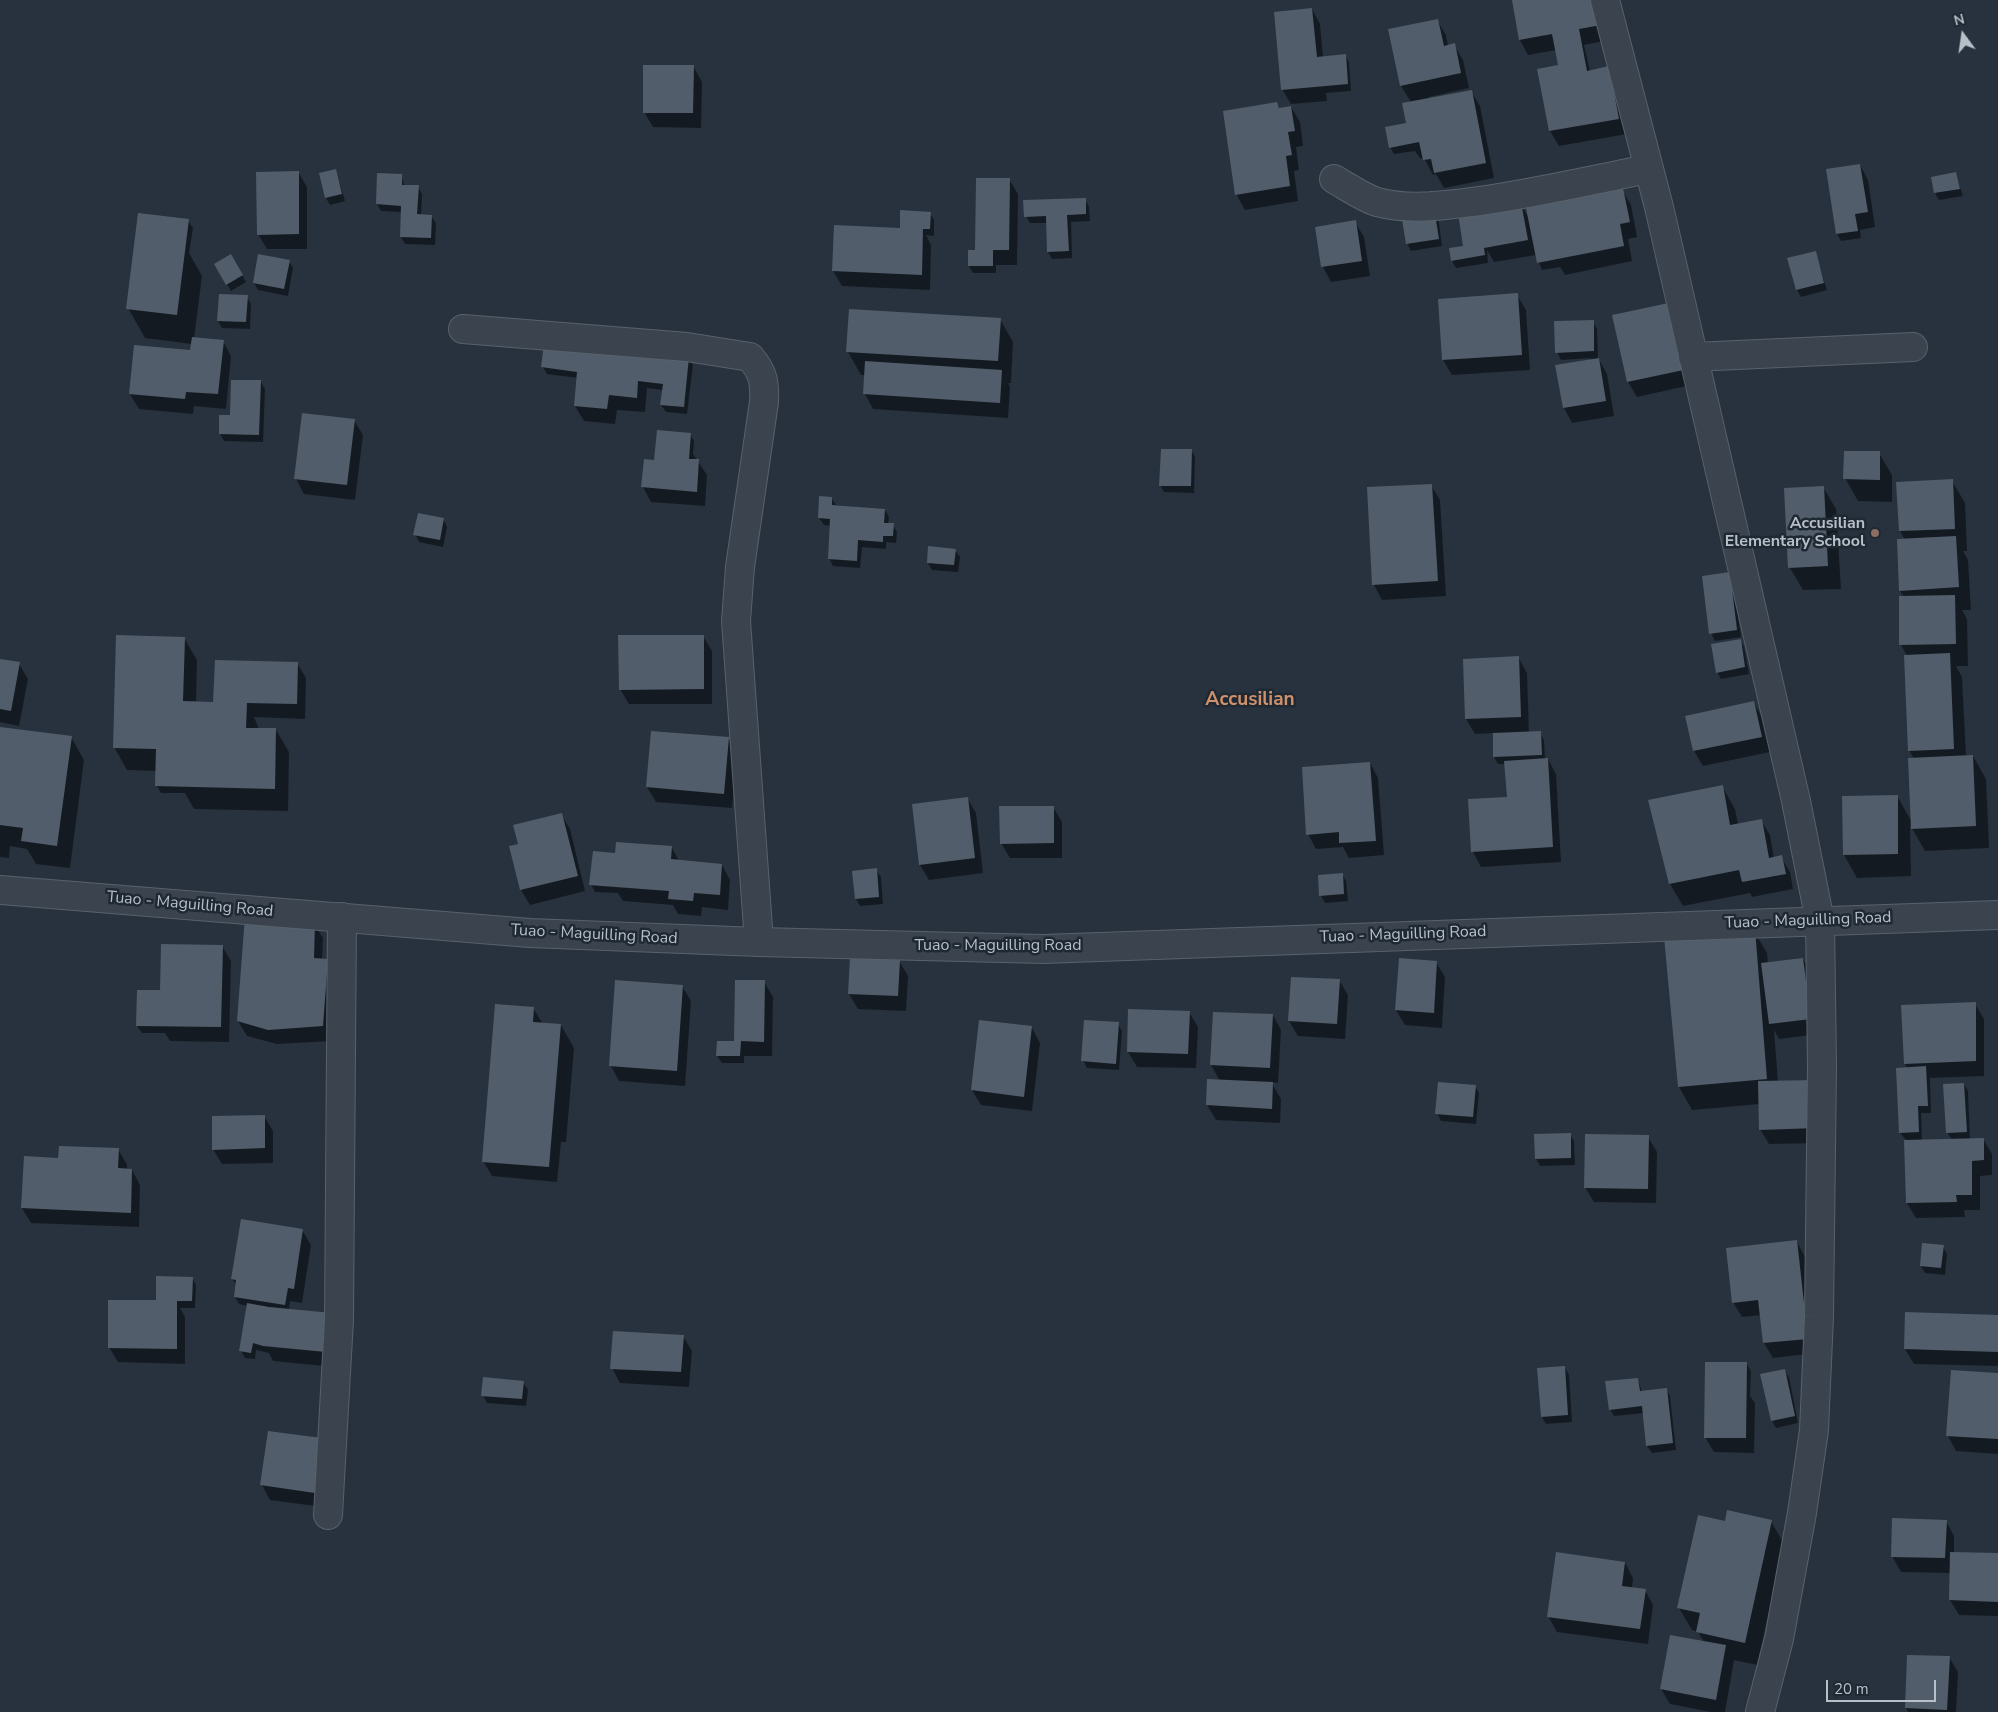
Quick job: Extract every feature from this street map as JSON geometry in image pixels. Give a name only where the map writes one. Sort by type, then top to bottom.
[{"type":"street","points":[[1604,0],[1659,207],[1796,801],[1820,921],[1822,1066],[1820,1278],[1814,1430],[1802,1513],[1779,1639],[1760,1712]]},
{"type":"street","points":[[1334,178],[1356,192],[1378,202],[1406,206],[1450,205],[1512,196],[1648,169]]},
{"type":"street","points":[[464,329],[687,347],[750,357],[760,369],[765,383],[764,402],[740,567],[736,621],[759,942]]},
{"type":"street","points":[[1694,357],[1913,347]]},
{"type":"street","name":"Tuao - Maguilling Road","points":[[0,890],[530,933],[759,942],[1043,949],[1998,915]]},
{"type":"street","points":[[328,1515],[339,1320],[342,917]]},
{"type":"building","points":[[1512,0],[1596,0],[1601,25],[1579,29],[1587,71],[1609,66],[1619,119],[1549,131],[1537,69],[1558,65],[1552,34],[1519,40]]},
{"type":"building","points":[[1312,8],[1317,57],[1346,54],[1348,84],[1281,90],[1274,12]]},
{"type":"building","points":[[1438,19],[1444,46],[1455,43],[1461,73],[1400,86],[1388,29]]},
{"type":"building","points":[[643,65],[694,65],[693,113],[643,113]]},
{"type":"building","points":[[1472,90],[1486,163],[1434,173],[1431,159],[1423,160],[1419,142],[1389,148],[1385,127],[1406,123],[1402,103]]},
{"type":"building","points":[[1277,102],[1279,108],[1291,106],[1295,131],[1288,132],[1292,155],[1286,156],[1290,186],[1235,195],[1223,111]]},
{"type":"building","points":[[1860,164],[1868,212],[1855,214],[1858,231],[1836,234],[1826,169]]},
{"type":"building","points":[[336,169],[342,194],[325,198],[319,173]]},
{"type":"building","points":[[299,171],[299,234],[257,235],[256,172]]},
{"type":"building","points":[[1956,172],[1960,189],[1934,193],[1931,177]]},
{"type":"building","points":[[377,173],[402,174],[402,185],[419,185],[417,214],[432,215],[431,238],[400,237],[401,206],[376,204]]},
{"type":"building","points":[[976,178],[1010,178],[1009,250],[993,250],[993,266],[968,266],[968,250],[975,250]]},
{"type":"building","points":[[1623,188],[1630,222],[1620,224],[1624,246],[1537,263],[1526,208]]},
{"type":"building","points":[[1086,198],[1086,214],[1067,215],[1069,251],[1047,252],[1046,216],[1024,217],[1023,200]]},
{"type":"building","points":[[1521,202],[1528,240],[1484,248],[1485,255],[1451,261],[1449,248],[1463,246],[1458,213]]},
{"type":"building","points":[[1434,208],[1439,239],[1406,244],[1401,213]]},
{"type":"building","points":[[900,210],[931,212],[930,229],[923,229],[922,275],[832,271],[834,225],[900,228]]},
{"type":"building","points":[[138,213],[189,219],[177,315],[126,309]]},
{"type":"building","points":[[1356,220],[1362,261],[1321,267],[1315,227]]},
{"type":"building","points":[[1816,251],[1824,283],[1796,290],[1787,258]]},
{"type":"building","points":[[231,254],[243,275],[226,285],[214,264]]},
{"type":"building","points":[[258,254],[290,260],[284,289],[253,283]]},
{"type":"building","points":[[1518,293],[1522,355],[1442,360],[1438,299]]},
{"type":"building","points":[[219,294],[248,295],[246,322],[217,321]]},
{"type":"building","points":[[1678,301],[1693,368],[1627,382],[1612,315]]},
{"type":"building","points":[[849,309],[1001,318],[998,361],[846,352]]},
{"type":"building","points":[[1594,320],[1594,351],[1555,353],[1554,321]]},
{"type":"building","points":[[545,336],[689,357],[684,407],[660,405],[663,384],[638,381],[637,398],[609,395],[607,409],[574,406],[577,372],[541,367]]},
{"type":"building","points":[[192,337],[224,340],[218,394],[186,392],[185,399],[129,394],[134,345],[190,350]]},
{"type":"building","points":[[1599,358],[1606,401],[1563,408],[1555,365]]},
{"type":"building","points":[[865,361],[1002,370],[1000,403],[863,394]]},
{"type":"building","points":[[231,380],[261,380],[259,435],[219,434],[219,415],[230,415]]},
{"type":"building","points":[[302,413],[355,419],[347,485],[294,479]]},
{"type":"building","points":[[657,430],[691,433],[689,459],[699,459],[697,492],[641,487],[644,459],[654,460]]},
{"type":"building","points":[[1161,449],[1192,449],[1191,486],[1159,486]]},
{"type":"building","points":[[1844,451],[1880,451],[1880,480],[1843,479]]},
{"type":"building","points":[[1953,479],[1955,529],[1899,531],[1896,482]]},
{"type":"building","points":[[1432,484],[1438,581],[1372,585],[1367,487]]},
{"type":"building","points":[[1824,486],[1828,566],[1788,568],[1784,488]]},
{"type":"building","points":[[819,496],[832,497],[832,505],[885,509],[884,523],[894,523],[893,536],[883,536],[883,542],[858,540],[857,561],[828,559],[830,519],[818,518]]},
{"type":"building","points":[[418,513],[444,518],[440,540],[413,535]]},
{"type":"building","points":[[1956,536],[1959,587],[1899,591],[1897,539]]},
{"type":"building","points":[[928,546],[956,549],[954,565],[927,563]]},
{"type":"building","points":[[1730,572],[1737,630],[1709,634],[1702,576]]},
{"type":"building","points":[[1955,595],[1956,644],[1899,645],[1899,596]]},
{"type":"building","points":[[116,635],[185,637],[183,701],[213,702],[215,660],[298,662],[297,704],[247,703],[246,728],[276,728],[275,789],[155,786],[156,749],[113,748]]},
{"type":"building","points":[[618,635],[704,635],[704,689],[619,690]]},
{"type":"building","points":[[1741,639],[1745,667],[1716,673],[1711,644]]},
{"type":"building","points":[[1950,653],[1954,749],[1908,751],[1904,655]]},
{"type":"building","points":[[1519,656],[1521,717],[1465,719],[1463,659]]},
{"type":"building","points":[[0,659],[20,662],[11,711],[0,709]]},
{"type":"building","points":[[1754,701],[1762,737],[1693,751],[1685,716]]},
{"type":"building","points":[[0,727],[72,736],[57,846],[21,841],[23,828],[0,825]]},
{"type":"building","points":[[651,731],[729,737],[724,794],[646,787]]},
{"type":"building","points":[[1541,731],[1542,755],[1493,757],[1493,733]]},
{"type":"building","points":[[1973,755],[1976,826],[1911,829],[1908,758]]},
{"type":"building","points":[[1548,758],[1553,847],[1471,852],[1468,799],[1507,797],[1504,761]]},
{"type":"building","points":[[1370,762],[1376,841],[1339,843],[1339,832],[1306,835],[1302,767]]},
{"type":"building","points":[[1723,785],[1730,825],[1762,819],[1769,858],[1782,855],[1786,874],[1742,882],[1739,870],[1669,884],[1648,800]]},
{"type":"building","points":[[1898,795],[1898,854],[1843,855],[1842,796]]},
{"type":"building","points":[[968,797],[975,858],[919,865],[912,804]]},
{"type":"building","points":[[999,806],[1054,806],[1054,843],[1000,844]]},
{"type":"building","points":[[562,813],[578,876],[520,890],[509,846],[518,844],[513,825]]},
{"type":"building","points":[[616,842],[672,846],[671,859],[722,864],[720,895],[694,893],[693,901],[668,899],[669,891],[589,885],[593,851],[615,853]]},
{"type":"building","points":[[877,868],[879,897],[855,899],[852,871]]},
{"type":"building","points":[[1343,873],[1344,894],[1319,896],[1318,875]]},
{"type":"building","points":[[245,916],[315,922],[314,958],[328,959],[323,1026],[268,1030],[237,1021]]},
{"type":"building","points":[[1755,929],[1767,1079],[1678,1087],[1664,937]]},
{"type":"building","points":[[161,944],[223,945],[221,1027],[136,1026],[137,990],[160,990]]},
{"type":"building","points":[[850,957],[900,960],[898,996],[848,994]]},
{"type":"building","points":[[1399,958],[1437,961],[1434,1013],[1395,1010]]},
{"type":"building","points":[[1803,958],[1811,1019],[1769,1024],[1761,963]]},
{"type":"building","points":[[1291,977],[1340,979],[1337,1024],[1288,1021]]},
{"type":"building","points":[[615,980],[683,985],[677,1071],[609,1066]]},
{"type":"building","points":[[735,980],[765,980],[764,1042],[741,1041],[740,1056],[716,1056],[717,1041],[734,1041]]},
{"type":"building","points":[[1976,1002],[1976,1061],[1904,1064],[1901,1005]]},
{"type":"building","points":[[495,1004],[534,1007],[533,1022],[561,1024],[549,1167],[482,1162]]},
{"type":"building","points":[[1128,1009],[1190,1011],[1188,1054],[1127,1052]]},
{"type":"building","points":[[1213,1012],[1273,1014],[1270,1068],[1210,1065]]},
{"type":"building","points":[[979,1020],[1032,1026],[1024,1097],[971,1090]]},
{"type":"building","points":[[1084,1020],[1119,1022],[1116,1064],[1081,1061]]},
{"type":"building","points":[[1926,1066],[1928,1106],[1918,1106],[1919,1132],[1899,1133],[1896,1068]]},
{"type":"building","points":[[1207,1079],[1273,1082],[1272,1109],[1206,1105]]},
{"type":"building","points":[[1816,1080],[1816,1128],[1759,1130],[1758,1081]]},
{"type":"building","points":[[1438,1082],[1476,1085],[1473,1117],[1435,1114]]},
{"type":"building","points":[[1964,1083],[1967,1132],[1946,1133],[1943,1084]]},
{"type":"building","points":[[265,1115],[265,1148],[212,1150],[212,1116]]},
{"type":"building","points":[[1571,1133],[1571,1158],[1535,1159],[1534,1134]]},
{"type":"building","points":[[1585,1134],[1649,1135],[1648,1189],[1584,1188]]},
{"type":"building","points":[[1984,1138],[1984,1160],[1972,1161],[1972,1195],[1956,1195],[1957,1202],[1906,1203],[1904,1140]]},
{"type":"building","points":[[59,1146],[119,1148],[118,1168],[132,1169],[131,1213],[21,1208],[24,1156],[58,1158]]},
{"type":"building","points":[[241,1219],[303,1229],[294,1289],[288,1288],[285,1305],[234,1297],[236,1280],[231,1279]]},
{"type":"building","points":[[1797,1240],[1808,1339],[1763,1343],[1758,1300],[1732,1303],[1726,1248]]},
{"type":"building","points":[[1922,1243],[1944,1245],[1941,1268],[1920,1266]]},
{"type":"building","points":[[156,1276],[193,1277],[192,1301],[177,1301],[177,1349],[108,1348],[108,1300],[156,1300]]},
{"type":"building","points":[[247,1303],[332,1313],[326,1352],[263,1346],[253,1343],[251,1353],[239,1351]]},
{"type":"building","points":[[1905,1312],[1998,1315],[1998,1352],[1904,1349]]},
{"type":"building","points":[[613,1331],[684,1335],[681,1372],[610,1369]]},
{"type":"building","points":[[1705,1362],[1747,1362],[1746,1438],[1704,1438]]},
{"type":"building","points":[[1565,1366],[1568,1415],[1541,1417],[1537,1368]]},
{"type":"building","points":[[1785,1369],[1795,1416],[1771,1421],[1760,1374]]},
{"type":"building","points":[[1951,1370],[1998,1373],[1998,1439],[1946,1436]]},
{"type":"building","points":[[483,1377],[524,1381],[522,1399],[481,1396]]},
{"type":"building","points":[[1638,1378],[1640,1391],[1667,1388],[1673,1443],[1646,1446],[1642,1406],[1609,1410],[1605,1381]]},
{"type":"building","points":[[268,1431],[322,1438],[315,1493],[260,1485]]},
{"type":"building","points":[[1727,1510],[1772,1520],[1745,1643],[1696,1632],[1700,1613],[1677,1608],[1698,1515],[1725,1521]]},
{"type":"building","points":[[1892,1518],[1947,1520],[1945,1558],[1891,1557]]},
{"type":"building","points":[[1556,1552],[1625,1562],[1622,1586],[1646,1589],[1640,1629],[1547,1617]]},
{"type":"building","points":[[1950,1552],[1998,1553],[1998,1602],[1949,1600]]},
{"type":"building","points":[[1670,1635],[1726,1645],[1716,1700],[1660,1689]]},
{"type":"building","points":[[1907,1655],[1950,1656],[1947,1710],[1905,1708]]},
{"type":"place","name":"Accusilian Elementary School","points":[[1875,533]]},
{"type":"district","name":"Accusilian","points":[[1250,700]]}]
